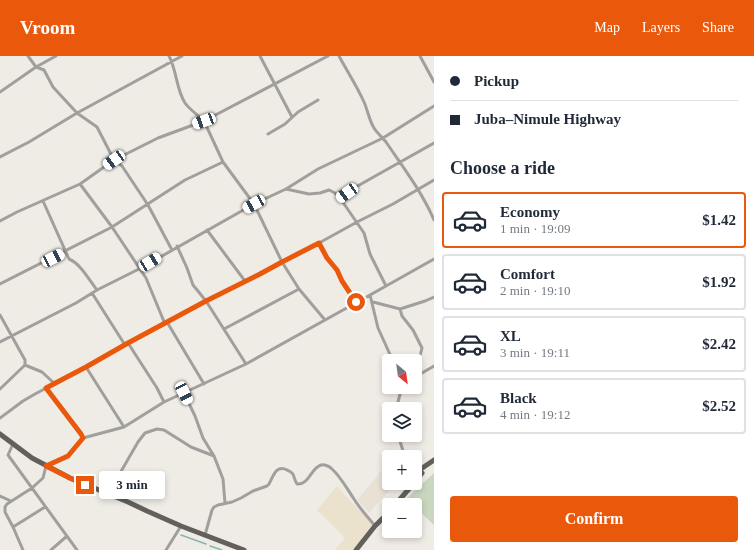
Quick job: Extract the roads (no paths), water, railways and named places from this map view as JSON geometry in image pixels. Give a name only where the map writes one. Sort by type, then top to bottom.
[{"type":"main road","points":[[1,436],[32,458],[70,478],[181,526],[244,550]]},
{"type":"main road","points":[[422,469],[434,460]]},
{"type":"main road","points":[[401,498],[408,490]]},
{"type":"main road","points":[[356,550],[382,519]]},
{"type":"street","points":[[28,56],[36,67],[44,70],[53,87],[78,113],[97,127],[114,160],[122,166],[148,205],[172,250]]},
{"type":"street","points":[[0,92],[36,67],[56,56]]},
{"type":"street","points":[[169,56],[179,88],[186,104],[204,121],[223,162],[254,204],[282,262],[299,289],[325,320]]},
{"type":"street","points":[[0,157],[182,56]]},
{"type":"street","points":[[260,56],[292,117]]},
{"type":"street","points":[[0,221],[80,184],[114,160],[158,138],[204,121],[328,56]]},
{"type":"street","points":[[339,56],[364,103],[370,122],[400,162],[434,220]]},
{"type":"street","points":[[420,56],[434,82]]},
{"type":"street","points":[[429,73],[433,70]]},
{"type":"street","points":[[268,134],[286,124],[298,112],[318,100]]},
{"type":"street","points":[[0,342],[139,269],[177,246],[254,204],[286,189],[318,169],[383,138],[434,106]]},
{"type":"street","points":[[340,198],[354,188],[434,143]]},
{"type":"street","points":[[0,284],[112,227],[185,180],[223,162]]},
{"type":"street","points":[[0,418],[23,401],[126,344],[393,204],[434,180]]},
{"type":"street","points":[[80,184],[112,227],[146,278],[166,323],[204,384]]},
{"type":"street","points":[[286,189],[309,194],[329,190],[335,193],[364,233],[370,254],[386,286]]},
{"type":"street","points":[[43,201],[69,259],[82,270],[97,290]]},
{"type":"street","points":[[207,230],[245,282]]},
{"type":"street","points":[[319,243],[356,302]]},
{"type":"street","points":[[177,246],[188,268],[193,284],[206,301],[246,364]]},
{"type":"street","points":[[0,510],[32,488],[43,478],[46,466],[68,456],[83,438],[124,427],[164,402],[246,364],[434,259]]},
{"type":"street","points":[[224,329],[299,289]]},
{"type":"street","points":[[92,293],[157,388],[164,402]]},
{"type":"street","points":[[370,295],[373,302],[378,328],[390,354]]},
{"type":"street","points":[[373,302],[400,309],[434,297]]},
{"type":"street","points":[[400,309],[402,316],[413,330],[422,348],[421,354]]},
{"type":"street","points":[[0,315],[25,360],[25,365]]},
{"type":"street","points":[[25,365],[42,372],[55,384]]},
{"type":"street","points":[[0,389],[25,365]]},
{"type":"street","points":[[422,373],[434,366]]},
{"type":"street","points":[[86,367],[124,427]]},
{"type":"street","points":[[46,388],[83,438]]},
{"type":"street","points":[[184,393],[203,438],[214,456],[223,479],[225,503]]},
{"type":"street","points":[[108,495],[138,442],[145,433],[157,428],[164,430],[190,447],[214,456]]},
{"type":"street","points":[[13,444],[8,455],[77,550]]},
{"type":"street","points":[[205,535],[214,507],[232,502],[252,491],[267,486],[277,470],[283,468],[289,471],[292,473],[297,484],[300,484],[304,482],[320,465],[331,468],[337,473],[354,500],[375,526]]},
{"type":"street","points":[[0,496],[11,501]]},
{"type":"street","points":[[5,507],[5,512],[23,550]]},
{"type":"street","points":[[13,527],[45,507]]},
{"type":"street","points":[[166,550],[181,526]]},
{"type":"street","points":[[51,550],[67,536]]},
{"type":"waterway","points":[[181,535],[206,544]]},
{"type":"waterway","points":[[210,546],[222,550]]}]
